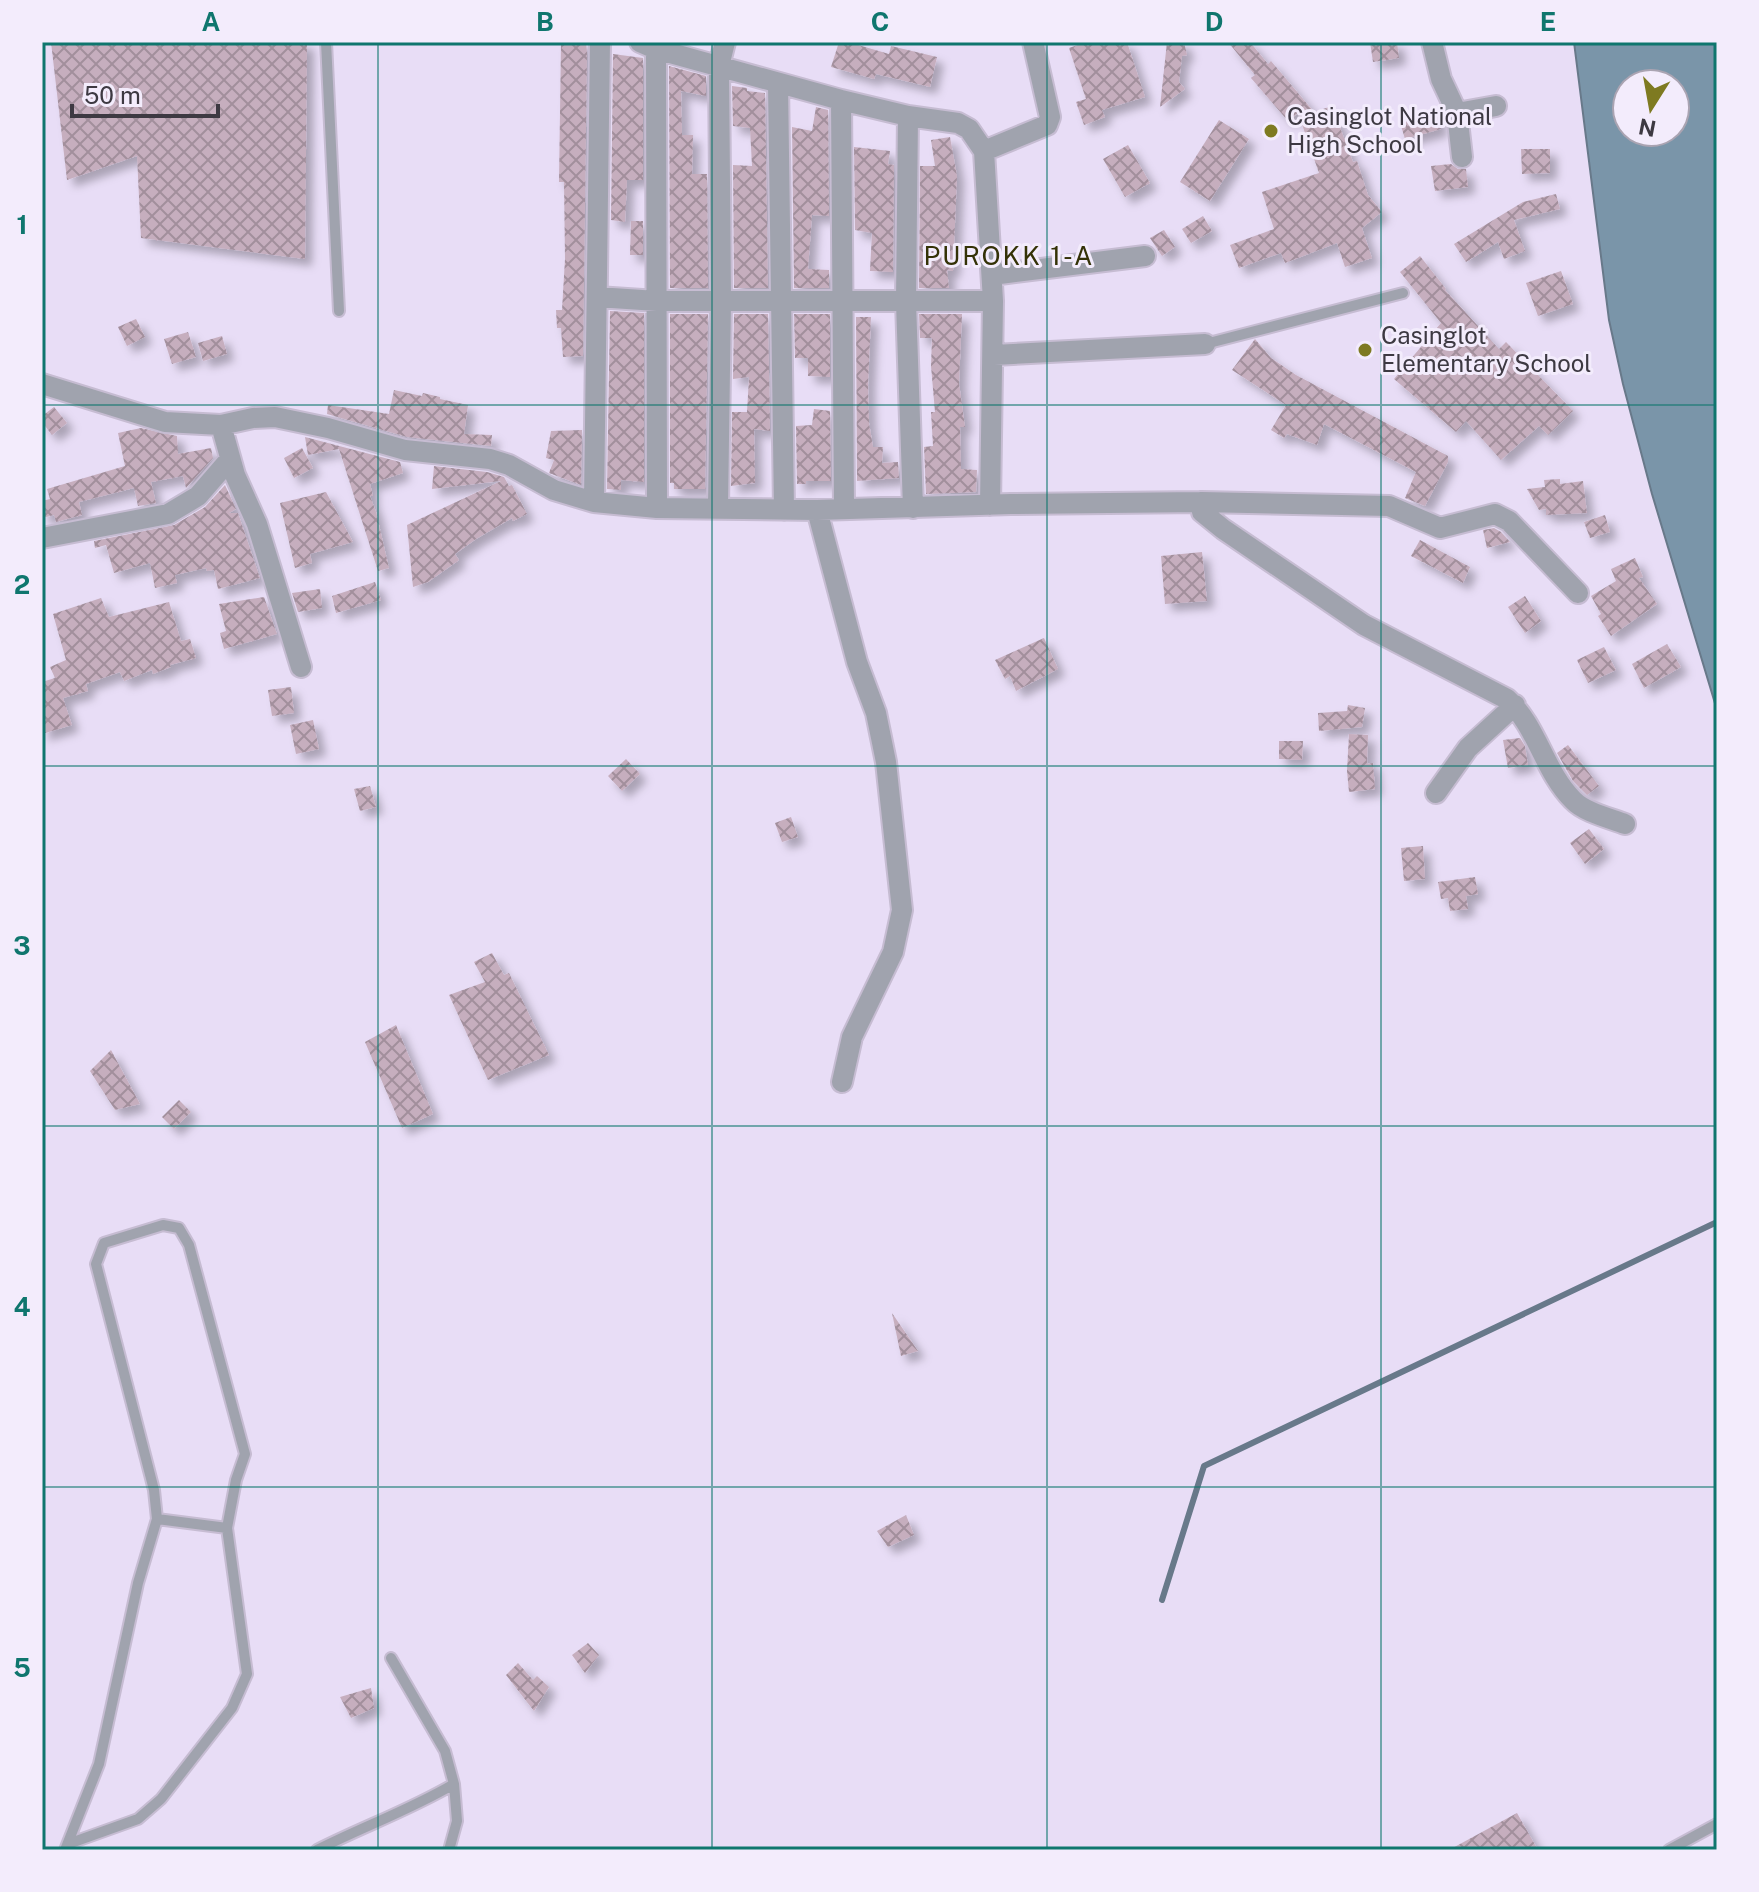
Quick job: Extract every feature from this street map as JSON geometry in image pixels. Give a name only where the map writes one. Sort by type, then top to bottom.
[{"type":"street","points":[[594,502],[600,42]]},
{"type":"street","points":[[718,507],[721,300],[719,66],[725,42]]},
{"type":"street","points":[[984,151],[1047,125],[1050,117],[1033,42]]},
{"type":"street","points":[[1432,42],[1441,79],[1457,113],[1462,157]]},
{"type":"street","points":[[657,508],[657,301],[648,46],[841,100],[908,116],[958,123],[969,129],[984,151],[992,275],[994,355],[990,505]]},
{"type":"street","points":[[778,83],[784,510]]},
{"type":"street","points":[[841,100],[844,508]]},
{"type":"street","points":[[1457,113],[1496,106]]},
{"type":"street","points":[[908,116],[906,302],[913,508]]},
{"type":"street","points":[[992,275],[1145,256]]},
{"type":"street","points":[[597,297],[657,301],[842,303],[993,301]]},
{"type":"street","points":[[994,355],[1205,344]]},
{"type":"street","points":[[42,384],[165,422],[221,425],[275,417],[420,453],[490,459],[509,465],[554,490],[594,502],[657,508],[817,510],[1201,502],[1389,506],[1440,528],[1495,514],[1509,521],[1578,593]]},
{"type":"street","points":[[221,425],[230,459],[257,524],[301,667]]},
{"type":"street","points":[[42,538],[168,514],[198,496],[230,459]]},
{"type":"street","points":[[1201,502],[1202,512],[1223,529],[1364,625],[1515,705],[1544,760],[1575,803],[1625,824]]},
{"type":"street","points":[[817,510],[857,662],[876,713],[886,762],[902,910],[893,952],[852,1037],[842,1082]]},
{"type":"street","points":[[1436,793],[1468,748],[1515,705]]},
{"type":"lane","points":[[326,42],[339,311]]},
{"type":"lane","points":[[1205,344],[1403,293]]},
{"type":"lane","points":[[163,1225],[179,1228],[189,1245],[245,1454],[236,1480],[227,1528],[247,1674],[232,1708],[161,1799],[138,1819],[67,1847],[99,1764],[138,1583],[157,1519],[154,1490],[96,1264],[104,1243],[163,1225]]},
{"type":"lane","points":[[157,1519],[227,1528]]},
{"type":"lane","points":[[391,1658],[445,1751],[454,1784],[457,1821],[449,1850]]},
{"type":"lane","points":[[317,1850],[369,1824],[421,1804],[454,1784]]},
{"type":"lane","points":[[1669,1850],[1717,1824]]},
{"type":"water","points":[[1574,42],[1717,42],[1717,710],[1652,494],[1609,320]]},
{"type":"building","points":[[51,42],[307,42],[305,259],[141,238],[137,156],[67,180]]},
{"type":"building","points":[[561,42],[586,42],[587,52],[583,356],[563,357],[556,310],[562,310],[565,259],[564,182],[559,182]]},
{"type":"building","points":[[839,42],[889,54],[891,46],[937,57],[930,87],[876,74],[874,79],[831,67]]},
{"type":"building","points":[[1086,42],[1127,42],[1145,97],[1102,110],[1105,117],[1084,125],[1076,102],[1086,99],[1069,48]]},
{"type":"building","points":[[1167,42],[1184,42],[1187,55],[1182,56],[1179,82],[1185,89],[1160,107]]},
{"type":"building","points":[[1228,42],[1250,42],[1268,64],[1271,61],[1314,112],[1332,106],[1353,162],[1357,161],[1368,195],[1382,212],[1362,228],[1372,258],[1345,267],[1337,243],[1285,263],[1281,253],[1239,268],[1230,245],[1274,229],[1262,192],[1319,173],[1298,113],[1288,121],[1251,78],[1255,75]]},
{"type":"building","points":[[1370,42],[1397,42],[1399,58],[1373,62]]},
{"type":"building","points":[[613,54],[643,58],[643,180],[627,180],[625,222],[611,220]]},
{"type":"building","points":[[669,66],[706,76],[706,96],[681,91],[682,135],[693,135],[692,174],[707,174],[708,288],[670,288]]},
{"type":"building","points":[[732,86],[765,93],[768,288],[734,288],[733,165],[752,166],[750,128],[733,126]]},
{"type":"building","points":[[816,107],[828,110],[829,216],[812,215],[808,269],[829,270],[829,288],[794,288],[792,127],[812,131]]},
{"type":"building","points":[[1436,110],[1441,129],[1405,139],[1399,119]]},
{"type":"building","points":[[1219,120],[1249,139],[1210,201],[1180,182]]},
{"type":"building","points":[[950,137],[957,176],[953,271],[947,270],[949,288],[919,288],[920,166],[935,166],[931,140]]},
{"type":"building","points":[[1128,145],[1150,183],[1125,197],[1103,159]]},
{"type":"building","points":[[854,147],[890,151],[888,164],[894,165],[893,272],[870,271],[872,233],[855,230]]},
{"type":"building","points":[[1521,149],[1550,149],[1550,173],[1522,174]]},
{"type":"building","points":[[1451,164],[1458,169],[1466,169],[1468,187],[1435,191],[1431,166]]},
{"type":"building","points":[[1556,194],[1560,209],[1514,220],[1525,251],[1504,259],[1498,242],[1466,262],[1454,244],[1523,202]]},
{"type":"building","points":[[1203,216],[1212,231],[1191,243],[1182,229]]},
{"type":"building","points":[[631,221],[643,221],[643,255],[630,255]]},
{"type":"building","points":[[1164,230],[1175,247],[1162,256],[1150,238]]},
{"type":"building","points":[[1420,256],[1445,290],[1499,349],[1506,342],[1573,411],[1548,435],[1539,426],[1501,460],[1466,421],[1456,432],[1394,379],[1441,323],[1400,272]]},
{"type":"building","points":[[1561,271],[1573,304],[1538,316],[1526,283]]},
{"type":"building","points":[[610,311],[644,313],[644,482],[621,480],[621,490],[607,489]]},
{"type":"building","points":[[670,314],[708,314],[705,489],[674,489],[674,483],[670,483]]},
{"type":"building","points":[[734,314],[768,314],[770,431],[754,429],[755,483],[731,486],[732,412],[747,412],[749,377],[733,379]]},
{"type":"building","points":[[794,314],[830,314],[830,377],[808,376],[808,358],[795,358]]},
{"type":"building","points":[[919,314],[962,314],[959,383],[965,427],[960,427],[961,469],[977,470],[976,492],[926,494],[924,447],[933,446],[931,412],[935,412],[932,338],[920,338]]},
{"type":"building","points":[[856,317],[871,317],[868,385],[873,447],[883,447],[882,463],[898,462],[899,478],[857,481]]},
{"type":"building","points":[[136,319],[145,337],[127,346],[118,327]]},
{"type":"building","points":[[188,332],[196,357],[172,364],[164,339]]},
{"type":"building","points":[[222,336],[227,354],[203,361],[198,343]]},
{"type":"building","points":[[1255,339],[1271,358],[1296,375],[1448,456],[1448,462],[1425,506],[1405,498],[1416,472],[1324,424],[1317,445],[1287,434],[1284,438],[1271,430],[1286,405],[1232,370]]},
{"type":"building","points":[[394,390],[422,396],[423,393],[468,405],[464,434],[492,435],[491,446],[407,437],[327,414],[328,405],[389,414]]},
{"type":"building","points":[[54,407],[67,423],[52,435],[42,422],[42,416]]},
{"type":"building","points":[[814,409],[830,411],[831,481],[797,484],[796,426],[812,425]]},
{"type":"building","points":[[141,428],[177,436],[178,454],[211,448],[213,458],[186,488],[183,476],[151,482],[156,503],[138,506],[134,488],[79,502],[82,515],[56,522],[54,515],[42,518],[42,501],[50,499],[47,489],[125,466],[118,433]]},
{"type":"building","points":[[582,430],[581,485],[549,473],[554,460],[546,458],[551,431]]},
{"type":"building","points":[[305,437],[400,462],[403,473],[370,484],[373,496],[370,496],[389,568],[378,571],[339,449],[308,455]]},
{"type":"building","points":[[302,448],[313,468],[294,478],[284,458]]},
{"type":"building","points":[[434,466],[504,477],[509,486],[512,485],[527,514],[513,521],[512,518],[476,539],[455,554],[459,560],[428,582],[413,587],[407,525],[501,481],[432,489]]},
{"type":"building","points":[[1560,479],[1560,484],[1583,481],[1587,513],[1546,515],[1546,509],[1539,510],[1527,489],[1545,487],[1544,480]]},
{"type":"building","points":[[225,485],[236,509],[229,513],[238,513],[260,578],[218,589],[214,570],[207,571],[206,568],[175,575],[177,583],[155,588],[150,563],[114,573],[106,545],[95,548],[94,541],[174,525],[205,507]]},
{"type":"building","points":[[326,492],[353,542],[310,554],[312,563],[295,568],[280,503]]},
{"type":"building","points":[[1605,515],[1610,532],[1590,538],[1584,522]]},
{"type":"building","points":[[1494,528],[1510,542],[1487,548],[1483,530]]},
{"type":"building","points":[[1420,540],[1470,567],[1463,583],[1411,556]]},
{"type":"building","points":[[1202,552],[1207,601],[1165,604],[1161,556]]},
{"type":"building","points":[[1635,558],[1643,577],[1639,578],[1657,604],[1611,636],[1598,616],[1601,614],[1591,596],[1616,581],[1611,569]]},
{"type":"building","points":[[375,582],[381,600],[336,613],[332,596]]},
{"type":"building","points":[[320,589],[322,608],[298,612],[292,593]]},
{"type":"building","points":[[1525,596],[1541,621],[1525,633],[1508,607]]},
{"type":"building","points":[[264,597],[277,634],[224,649],[220,633],[226,631],[219,604]]},
{"type":"building","points":[[101,598],[109,617],[169,602],[181,641],[190,639],[196,658],[124,681],[120,672],[86,684],[88,691],[63,698],[72,725],[42,734],[42,682],[55,678],[50,667],[66,660],[53,614]]},
{"type":"building","points":[[1044,638],[1058,669],[1016,691],[1010,676],[1005,679],[995,660]]},
{"type":"building","points":[[1667,644],[1681,667],[1644,688],[1632,664]]},
{"type":"building","points":[[1604,647],[1616,670],[1588,683],[1577,660]]},
{"type":"building","points":[[291,687],[294,713],[272,716],[268,690]]},
{"type":"building","points":[[1348,705],[1365,708],[1362,727],[1319,731],[1318,713],[1347,711]]},
{"type":"building","points":[[313,720],[319,749],[296,754],[290,725]]},
{"type":"building","points":[[1349,734],[1368,735],[1367,764],[1373,763],[1375,789],[1349,792]]},
{"type":"building","points":[[1520,738],[1525,746],[1528,765],[1508,768],[1503,740]]},
{"type":"building","points":[[1279,741],[1303,741],[1302,760],[1279,759]]},
{"type":"building","points":[[1568,745],[1599,786],[1587,795],[1573,781],[1557,753]]},
{"type":"building","points":[[626,759],[640,774],[622,791],[608,776]]},
{"type":"building","points":[[370,786],[376,807],[360,811],[354,789]]},
{"type":"building","points":[[791,817],[798,837],[782,842],[775,823]]},
{"type":"building","points":[[1589,829],[1604,849],[1585,864],[1570,843]]},
{"type":"building","points":[[1423,846],[1425,879],[1404,881],[1401,848]]},
{"type":"building","points":[[1475,877],[1478,894],[1466,896],[1468,909],[1450,911],[1448,898],[1441,899],[1438,882]]},
{"type":"building","points":[[492,953],[504,975],[509,973],[549,1055],[488,1080],[449,995],[485,982],[474,962]]},
{"type":"building","points":[[396,1025],[433,1114],[402,1128],[365,1042]]},
{"type":"building","points":[[111,1050],[140,1104],[115,1110],[90,1071]]},
{"type":"building","points":[[179,1100],[191,1112],[174,1129],[162,1117]]},
{"type":"building","points":[[892,1313],[918,1351],[901,1356]]},
{"type":"building","points":[[906,1515],[914,1535],[888,1547],[877,1531]]},
{"type":"building","points":[[588,1643],[599,1655],[585,1673],[572,1655]]},
{"type":"building","points":[[518,1663],[533,1680],[537,1676],[549,1687],[534,1711],[506,1675]]},
{"type":"building","points":[[371,1688],[374,1708],[351,1718],[340,1697]]},
{"type":"building","points":[[1517,1813],[1538,1850],[1449,1850]]},
{"type":"waterway","points":[[1162,1600],[1204,1466],[1717,1222]]},
{"type":"place","name":"Casinglot National High School","points":[[1271,131]]},
{"type":"place","name":"Casinglot Elementary School","points":[[1365,350]]},
{"type":"district","name":"PUROKK 1-A","points":[[1009,256]]}]
